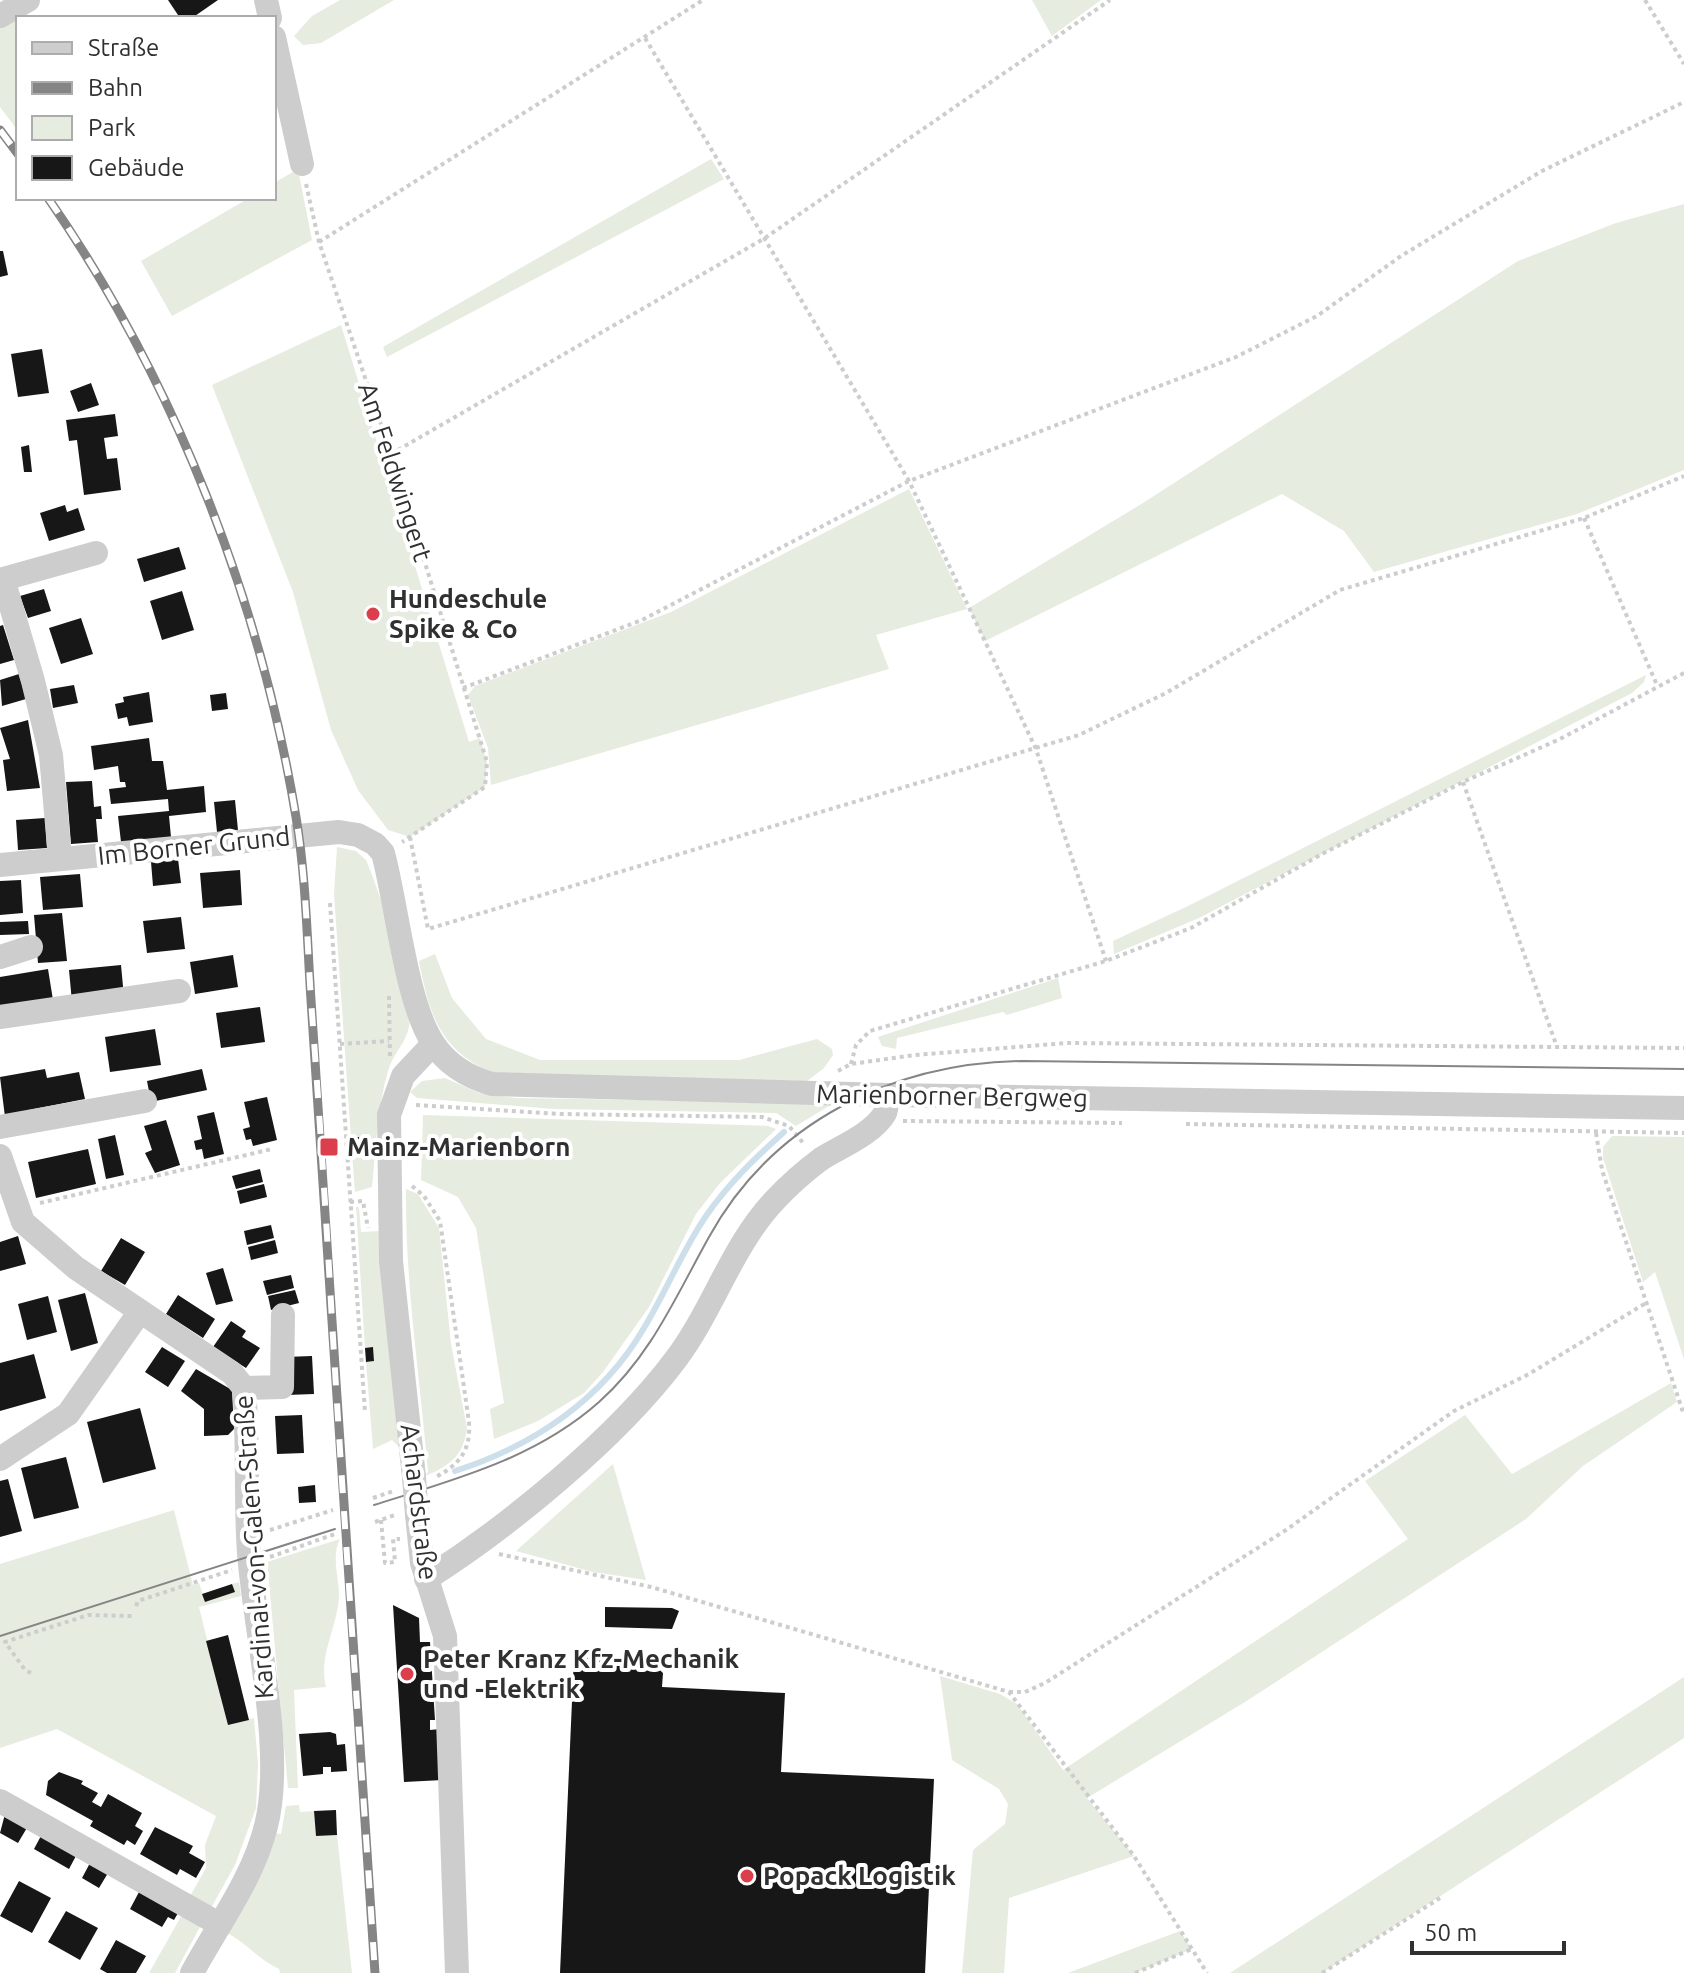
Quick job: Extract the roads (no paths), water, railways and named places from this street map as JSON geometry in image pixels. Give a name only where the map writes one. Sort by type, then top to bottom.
[{"type":"street","points":[[0,16],[28,0]]},
{"type":"street","points":[[276,46],[302,164]]},
{"type":"street","points":[[60,859],[51,755],[33,681],[1,580],[96,553]]},
{"type":"street","name":"Im Borner Grund","points":[[0,865],[339,832],[358,835],[375,844],[383,853]]},
{"type":"street","name":"Marienborner Bergweg","points":[[383,853],[419,1013],[433,1044],[462,1072],[492,1084],[515,1088],[826,1094],[885,1106],[1684,1108]]},
{"type":"street","points":[[0,957],[31,947]]},
{"type":"street","points":[[0,1017],[179,991]]},
{"type":"street","name":"Achardstraße","points":[[433,1044],[410,1066],[392,1104],[391,1261],[426,1579],[445,1636],[457,1973]]},
{"type":"street","points":[[0,1127],[145,1101]]},
{"type":"street","points":[[426,1579],[473,1549],[612,1430],[648,1394],[697,1328],[755,1226],[773,1202],[885,1106]]},
{"type":"street","name":"Kardinal-von-Galen-Straße","points":[[0,1156],[14,1219],[139,1313],[232,1373],[244,1388],[271,1752],[269,1814],[253,1863],[192,1973]]},
{"type":"street","points":[[0,1459],[68,1414],[139,1313]]},
{"type":"street","points":[[244,1388],[282,1387],[283,1315]]},
{"type":"street","points":[[0,1801],[219,1924]]},
{"type":"waterway","points":[[455,1471],[484,1461],[538,1434],[563,1417],[608,1377],[644,1328],[706,1216],[742,1172],[784,1132]]},
{"type":"tram line","points":[[374,1505],[492,1466],[521,1453],[548,1439],[599,1402],[648,1345],[709,1237],[736,1196],[767,1161],[802,1131],[842,1106],[884,1087],[928,1073],[974,1064],[1022,1061],[1684,1069]]},
{"type":"tram line","points":[[0,1636],[335,1529]]},
{"type":"railway","points":[[0,130],[16,151]]},
{"type":"railway","points":[[49,200],[135,341],[206,494],[260,654],[296,817],[306,908],[375,1973]]},
{"type":"place","name":"Hundeschule Spike & Co","points":[[373,614]]},
{"type":"place","name":"Mainz-Marienborn","points":[[329,1147]]},
{"type":"place","name":"Peter Kranz Kfz-Mechanik und -Elektrik","points":[[407,1674]]},
{"type":"place","name":"Popack Logistik","points":[[747,1876]]}]
